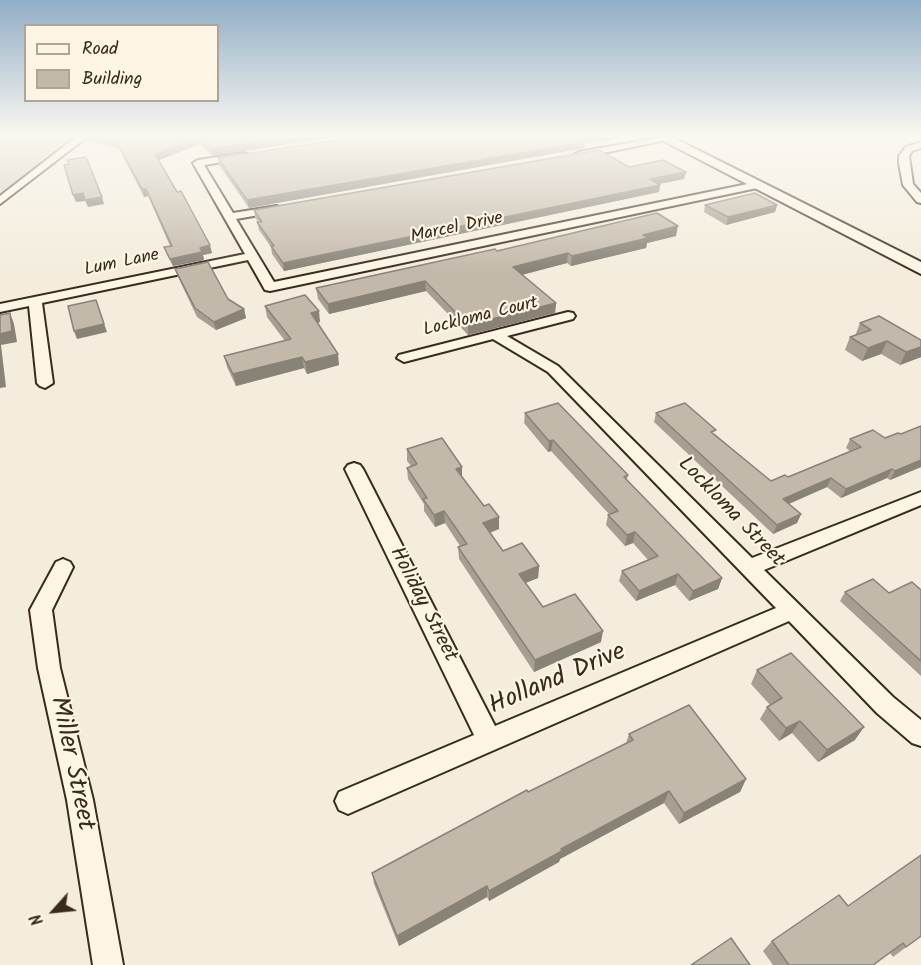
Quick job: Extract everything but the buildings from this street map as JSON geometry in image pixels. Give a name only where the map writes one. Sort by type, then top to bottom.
[{"type":"street","points":[[0,201],[24,182]]},
{"type":"street","points":[[208,182],[252,256]]},
{"type":"street","points":[[751,182],[921,269]]},
{"type":"street","points":[[907,182],[921,200]]},
{"type":"street","name":"Marcel Drive","points":[[252,256],[270,287],[757,185]]},
{"type":"street","points":[[228,217],[286,207]]},
{"type":"street","name":"Lum Lane","points":[[0,308],[252,256]]},
{"type":"street","points":[[35,300],[45,383]]},
{"type":"street","name":"Lockloma Court","points":[[404,358],[568,316]]},
{"type":"street","name":"Lockloma Street","points":[[496,335],[553,369],[885,705],[921,735]]},
{"type":"street","name":"Holiday Street","points":[[354,469],[490,741]]},
{"type":"street","points":[[750,567],[921,498]]},
{"type":"street","name":"Miller Street","points":[[63,567],[41,610],[49,668],[80,800],[108,965]]},
{"type":"street","name":"Holland Drive","points":[[348,801],[791,611]]},
{"type":"shaded area","points":[[0,182],[14,182],[0,193]]}]
